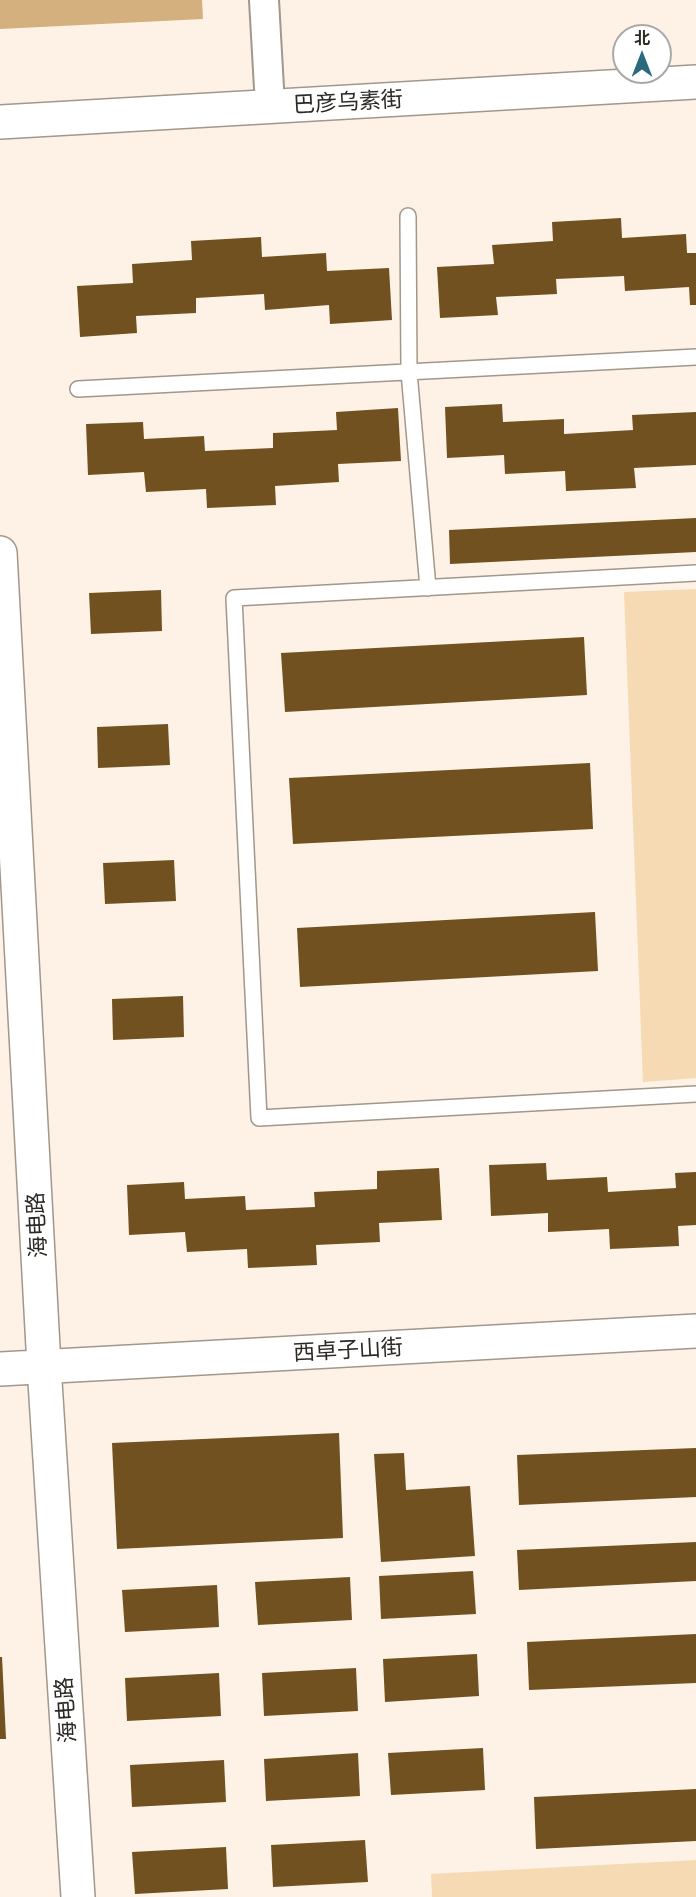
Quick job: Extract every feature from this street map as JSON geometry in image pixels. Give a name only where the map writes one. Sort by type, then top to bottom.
[{"type":"street","points":[[264,0],[269,88]]},
{"type":"street","points":[[672,65],[696,64]]},
{"type":"street","name":"巴彦乌素街","points":[[0,103],[612,69]]},
{"type":"street","name":"巴彦乌素街","points":[[0,122],[696,82]]},
{"type":"street","name":"海电路","points":[[0,553],[44,1366],[78,1897]]},
{"type":"street","name":"西卓子山街","points":[[0,1369],[696,1331]]},
{"type":"lane","points":[[408,216],[409,372],[428,588]]},
{"type":"lane","points":[[78,389],[696,357]]},
{"type":"lane","points":[[696,573],[234,598],[259,1118],[696,1094]]},
{"type":"shaded area","points":[[0,0],[202,0],[203,19],[0,29]]},
{"type":"shaded area","points":[[696,589],[696,1078],[643,1082],[624,592]]},
{"type":"shaded area","points":[[696,1860],[696,1897],[432,1897],[431,1874]]},
{"type":"building","points":[[621,218],[622,238],[686,234],[687,253],[696,253],[696,305],[690,305],[689,287],[625,291],[624,276],[556,279],[557,294],[496,297],[498,315],[440,318],[437,267],[494,264],[492,245],[553,241],[552,222]]},
{"type":"building","points":[[261,237],[262,257],[326,253],[327,271],[389,268],[392,320],[330,324],[329,305],[265,310],[264,294],[196,298],[196,313],[136,316],[137,333],[80,337],[77,286],[133,283],[132,264],[192,260],[191,241]]},
{"type":"building","points":[[502,404],[503,422],[564,419],[564,434],[633,430],[632,415],[696,412],[696,465],[634,468],[636,488],[566,491],[565,471],[505,474],[504,455],[447,458],[445,407]]},
{"type":"building","points":[[398,408],[401,461],[338,464],[339,482],[275,486],[276,505],[207,508],[206,489],[146,492],[144,472],[88,475],[86,424],[143,422],[144,439],[204,436],[205,451],[273,448],[273,433],[337,430],[336,412]]},
{"type":"building","points":[[696,518],[696,552],[450,564],[449,530]]},
{"type":"building","points":[[161,590],[162,631],[91,634],[89,593]]},
{"type":"building","points":[[584,637],[587,695],[285,712],[281,653]]},
{"type":"building","points":[[168,724],[170,765],[98,768],[97,727]]},
{"type":"building","points":[[590,763],[593,829],[293,844],[289,778]]},
{"type":"building","points":[[174,860],[176,901],[105,904],[103,863]]},
{"type":"building","points":[[595,912],[598,971],[300,987],[297,928]]},
{"type":"building","points":[[183,996],[184,1037],[113,1040],[112,999]]},
{"type":"building","points":[[546,1163],[547,1180],[607,1177],[608,1192],[676,1188],[675,1173],[696,1172],[696,1225],[678,1226],[679,1246],[610,1249],[609,1229],[548,1232],[548,1213],[491,1216],[489,1165]]},
{"type":"building","points":[[439,1168],[442,1220],[379,1223],[380,1242],[316,1245],[317,1265],[248,1268],[247,1249],[187,1252],[185,1232],[129,1235],[127,1185],[184,1182],[185,1199],[245,1196],[246,1210],[315,1207],[314,1192],[377,1189],[377,1171]]},
{"type":"building","points":[[339,1433],[343,1538],[117,1549],[112,1443]]},
{"type":"building","points":[[696,1448],[696,1497],[519,1505],[517,1455]]},
{"type":"building","points":[[404,1453],[406,1490],[470,1486],[475,1556],[381,1562],[374,1454]]},
{"type":"building","points":[[696,1542],[696,1581],[519,1590],[517,1550]]},
{"type":"building","points":[[473,1571],[476,1614],[381,1619],[379,1576]]},
{"type":"building","points":[[350,1577],[352,1620],[258,1625],[255,1582]]},
{"type":"building","points":[[217,1585],[219,1627],[125,1632],[122,1590]]},
{"type":"building","points":[[696,1634],[696,1683],[529,1690],[527,1642]]},
{"type":"building","points":[[477,1654],[479,1696],[385,1702],[383,1659]]},
{"type":"building","points":[[0,1657],[2,1657],[6,1739],[0,1739]]},
{"type":"building","points":[[356,1668],[358,1711],[264,1716],[262,1673]]},
{"type":"building","points":[[219,1673],[221,1716],[127,1721],[125,1678]]},
{"type":"building","points":[[483,1748],[485,1790],[391,1795],[388,1753]]},
{"type":"building","points":[[358,1753],[360,1796],[266,1801],[264,1759]]},
{"type":"building","points":[[224,1760],[226,1802],[132,1807],[130,1765]]},
{"type":"building","points":[[696,1789],[696,1841],[536,1849],[534,1797]]},
{"type":"building","points":[[365,1840],[368,1882],[273,1887],[271,1845]]},
{"type":"building","points":[[226,1847],[228,1889],[135,1894],[132,1852]]}]
